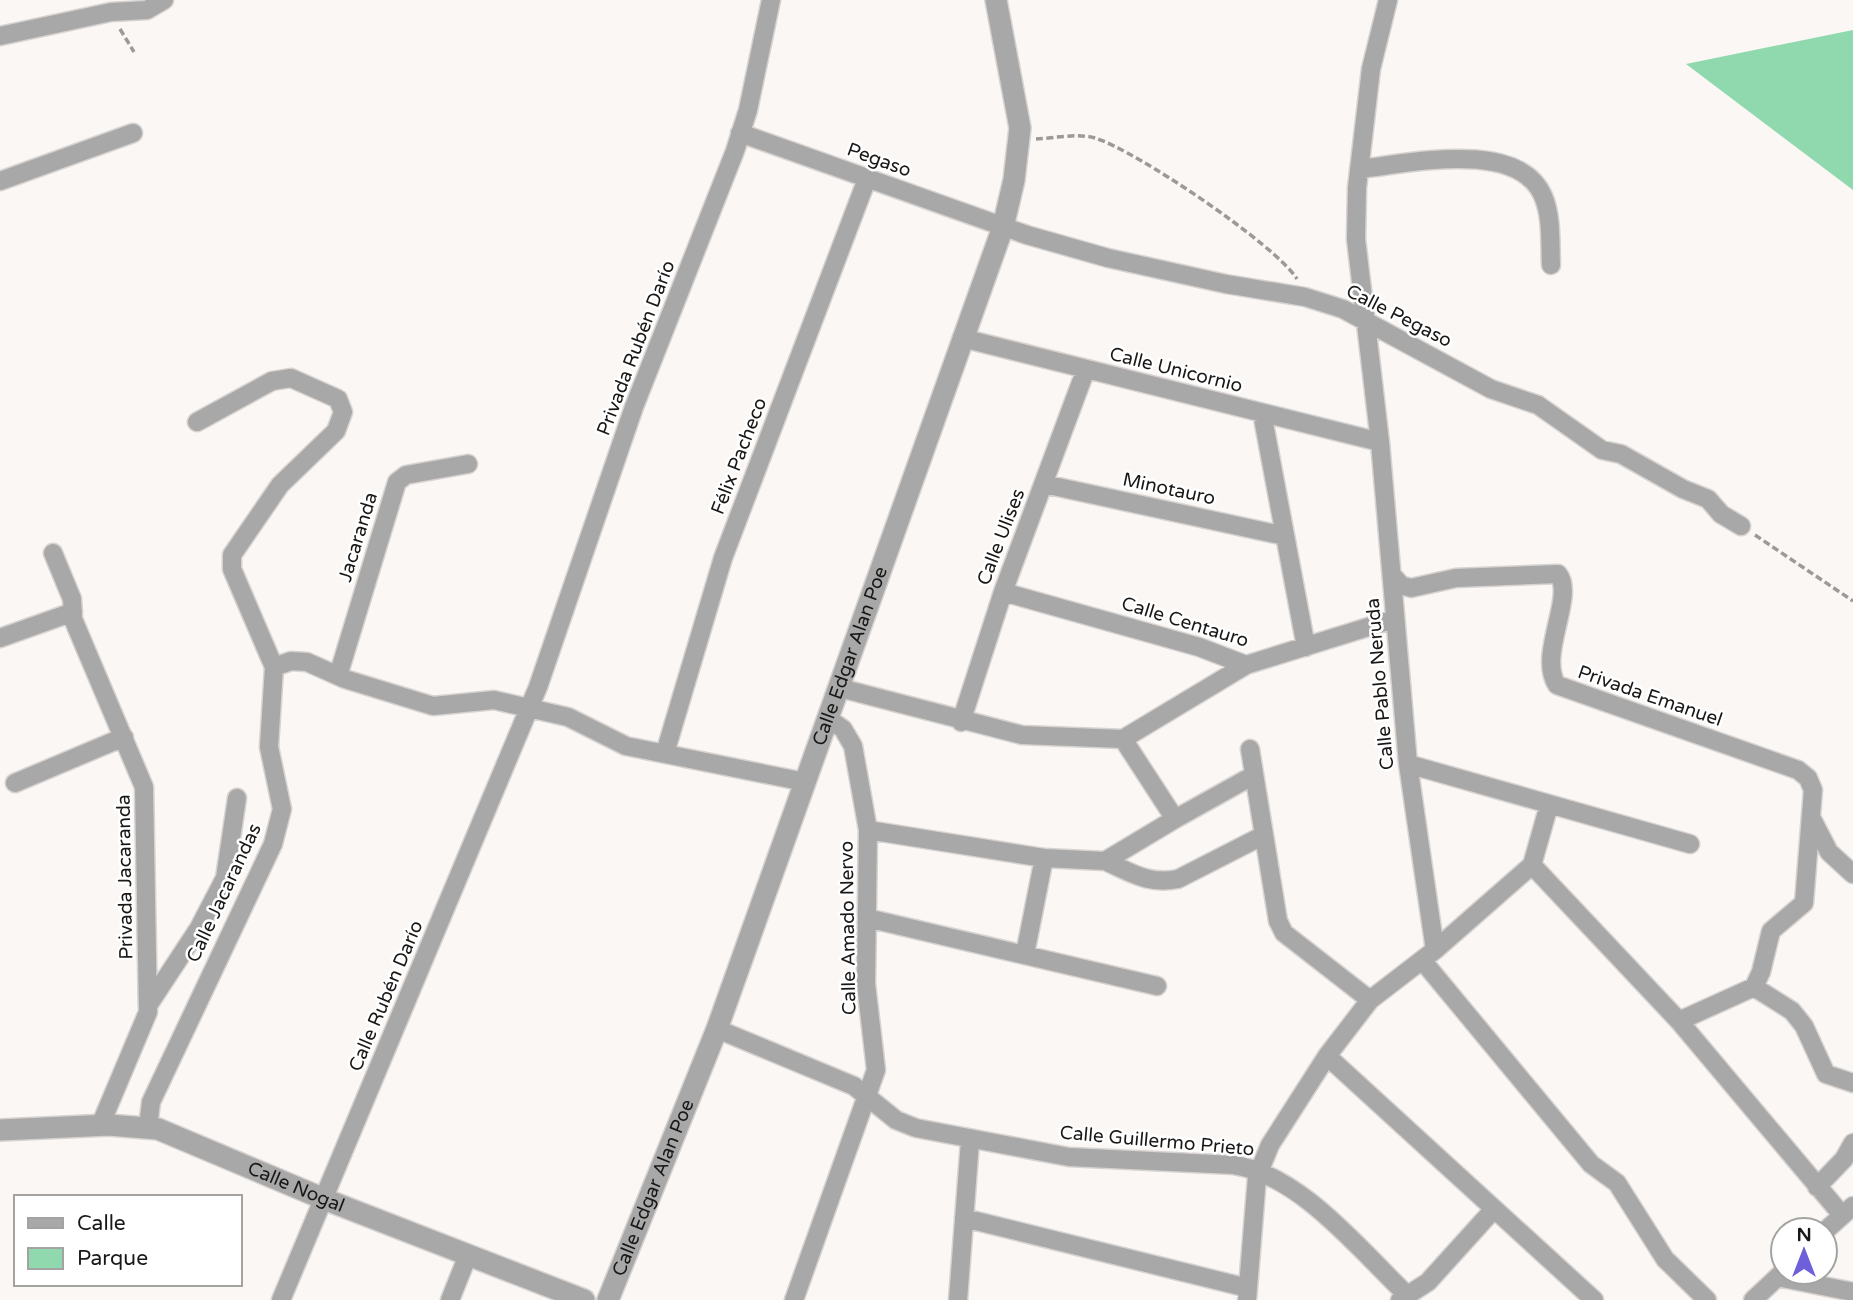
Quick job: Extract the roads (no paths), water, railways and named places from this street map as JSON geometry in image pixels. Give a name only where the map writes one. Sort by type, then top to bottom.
[{"type":"street","points":[[0,36],[110,6],[147,10],[163,0]]},
{"type":"street","name":"Privada Rubén Darío","points":[[529,709],[634,407],[740,133],[771,0]]},
{"type":"street","name":"Calle Edgar Alan Poe","points":[[608,1300],[717,1030],[1003,227],[1020,140],[1018,112],[996,0]]},
{"type":"street","name":"Calle Pablo Neruda","points":[[1388,0],[1372,61],[1359,169],[1356,239],[1380,442],[1394,619],[1428,955]]},
{"type":"street","points":[[0,181],[133,133]]},
{"type":"street","name":"Pegaso","points":[[740,133],[1003,227]]},
{"type":"street","points":[[1359,169],[1462,159],[1492,161],[1517,168],[1531,179],[1544,197],[1551,265]]},
{"type":"street","name":"Félix Pacheco","points":[[665,753],[723,558],[867,178]]},
{"type":"street","name":"Calle Pegaso","points":[[1003,227],[1108,258],[1226,284],[1305,297],[1365,319],[1491,389],[1547,410],[1602,450],[1621,454],[1683,489],[1708,499],[1721,514],[1741,526]]},
{"type":"street","name":"Calle Unicornio","points":[[962,338],[1380,442]]},
{"type":"street","name":"Calle Ulises","points":[[961,722],[1003,592],[1086,369]]},
{"type":"street","points":[[197,422],[284,377],[331,396],[341,405],[343,418],[336,431],[280,485],[232,555],[232,569],[274,667],[299,661],[318,665],[338,676],[433,706],[489,700],[568,717],[617,743],[805,782]]},
{"type":"street","points":[[1262,413],[1306,647]]},
{"type":"street","name":"Jacaranda","points":[[338,676],[397,482],[406,475],[468,464]]},
{"type":"street","name":"Minotauro","points":[[1044,484],[1285,536]]},
{"type":"street","name":"Privada Jacaranda","points":[[53,553],[72,599],[73,619],[144,787],[149,1004],[145,1021],[100,1126]]},
{"type":"street","name":"Privada Emanuel","points":[[1392,575],[1401,585],[1411,588],[1456,578],[1558,574],[1563,587],[1552,650],[1552,673],[1557,685],[1798,770],[1808,778],[1813,790],[1806,895],[1799,909],[1771,932],[1761,972],[1754,987]]},
{"type":"street","name":"Calle Centauro","points":[[1003,592],[1199,647],[1246,665],[1394,619]]},
{"type":"street","points":[[0,638],[73,611]]},
{"type":"street","points":[[840,688],[961,722],[1022,735],[1123,739],[1246,665]]},
{"type":"street","name":"Calle Jacarandas","points":[[148,1127],[154,1095],[278,826],[282,802],[269,747],[274,667]]},
{"type":"street","name":"Calle Rubén Darío","points":[[281,1300],[529,709]]},
{"type":"street","name":"Calle Amado Nervo","points":[[794,1300],[869,1096],[876,1070],[866,984],[868,830],[853,746],[843,729],[829,719]]},
{"type":"street","points":[[15,783],[124,737]]},
{"type":"street","points":[[1123,739],[1175,819]]},
{"type":"street","points":[[1250,749],[1278,921],[1284,933],[1370,1000]]},
{"type":"street","points":[[1408,764],[1690,844]]},
{"type":"street","points":[[1105,862],[1254,775]]},
{"type":"street","points":[[149,1004],[199,929],[225,878],[237,797]]},
{"type":"street","points":[[964,1217],[1247,1294],[1259,1170],[1270,1145],[1327,1056],[1370,1000],[1428,955],[1532,865],[1549,805]]},
{"type":"street","points":[[1811,817],[1829,852],[1853,874]]},
{"type":"street","points":[[868,830],[1044,858],[1105,862],[1155,883],[1168,881],[1264,835]]},
{"type":"street","points":[[1025,954],[1044,858]]},
{"type":"street","points":[[1532,865],[1679,1021],[1817,1186],[1847,1210]]},
{"type":"street","points":[[867,918],[1157,986]]},
{"type":"street","points":[[1428,955],[1591,1164],[1618,1183],[1635,1206],[1655,1247],[1707,1300]]},
{"type":"street","points":[[1679,1021],[1754,987],[1783,1005],[1804,1026],[1826,1074],[1853,1083]]},
{"type":"street","name":"Calle Guillermo Prieto","points":[[717,1030],[854,1086],[907,1125],[970,1141],[1069,1157],[1234,1165],[1259,1170],[1297,1190],[1403,1297]]},
{"type":"street","points":[[1327,1056],[1594,1300]]},
{"type":"street","name":"Calle Nogal","points":[[0,1130],[148,1127],[584,1300]]},
{"type":"street","points":[[958,1300],[970,1141]]},
{"type":"street","points":[[1817,1186],[1844,1159],[1853,1143]]},
{"type":"street","points":[[1403,1297],[1428,1282],[1494,1209]]},
{"type":"street","points":[[450,1300],[468,1255]]},
{"type":"street","points":[[1753,1300],[1769,1285]]},
{"type":"street","points":[[1829,1286],[1853,1292]]}]
